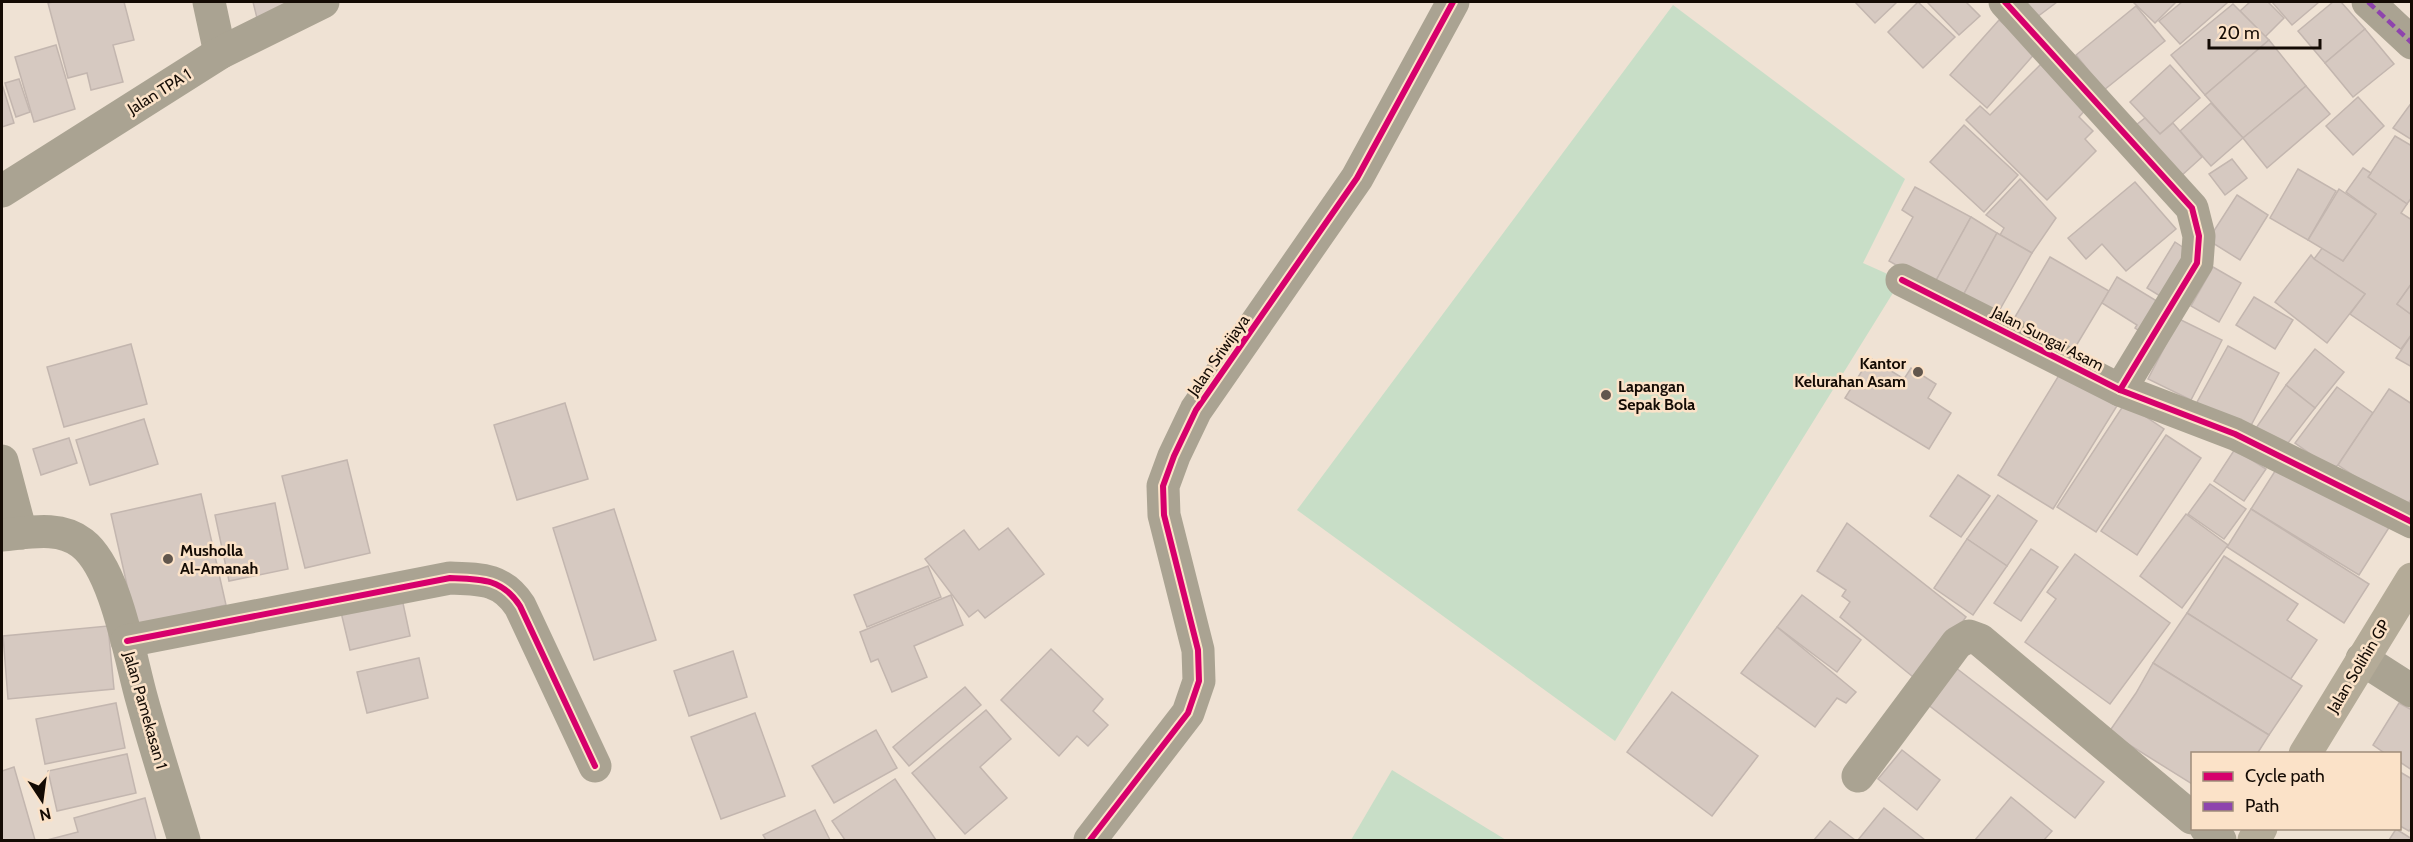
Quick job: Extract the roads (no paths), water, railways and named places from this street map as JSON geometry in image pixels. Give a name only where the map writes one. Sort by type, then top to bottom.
[{"type":"main road","name":"Jalan Solihin GP","points":[[2307,752],[2412,579]]},
{"type":"street","points":[[209,2],[220,53]]},
{"type":"street","name":"Jalan TPA 1","points":[[2,191],[220,53],[323,2]]},
{"type":"street","name":"Jalan Sriwijaya","points":[[1090,840],[1188,713],[1199,681],[1198,650],[1164,515],[1163,486],[1174,456],[1196,410],[1357,178],[1453,2]]},
{"type":"street","points":[[2005,2],[2192,208],[2199,236],[2197,262],[2120,390]]},
{"type":"street","points":[[2368,2],[2412,44]]},
{"type":"street","name":"Jalan Sungai Asam","points":[[1902,280],[2120,390],[2235,434],[2412,522]]},
{"type":"street","points":[[2,461],[11,534]]},
{"type":"street","name":"Jalan Pamekasan 1","points":[[11,534],[41,531],[61,533],[82,543],[100,564],[127,641],[141,698],[184,840]]},
{"type":"street","points":[[127,641],[450,578],[476,579],[496,584],[512,593],[520,606],[596,766]]},
{"type":"street","points":[[1858,776],[1957,643],[1969,636],[1980,640],[2191,816]]},
{"type":"street","points":[[2362,659],[2412,691]]},
{"type":"street","points":[[2208,830],[2220,840]]},
{"type":"place","name":"Kantor Kelurahan Asam","points":[[1918,372]]},
{"type":"place","name":"Lapangan Sepak Bola","points":[[1606,395]]},
{"type":"place","name":"Musholla Al-Amanah","points":[[168,559]]}]
